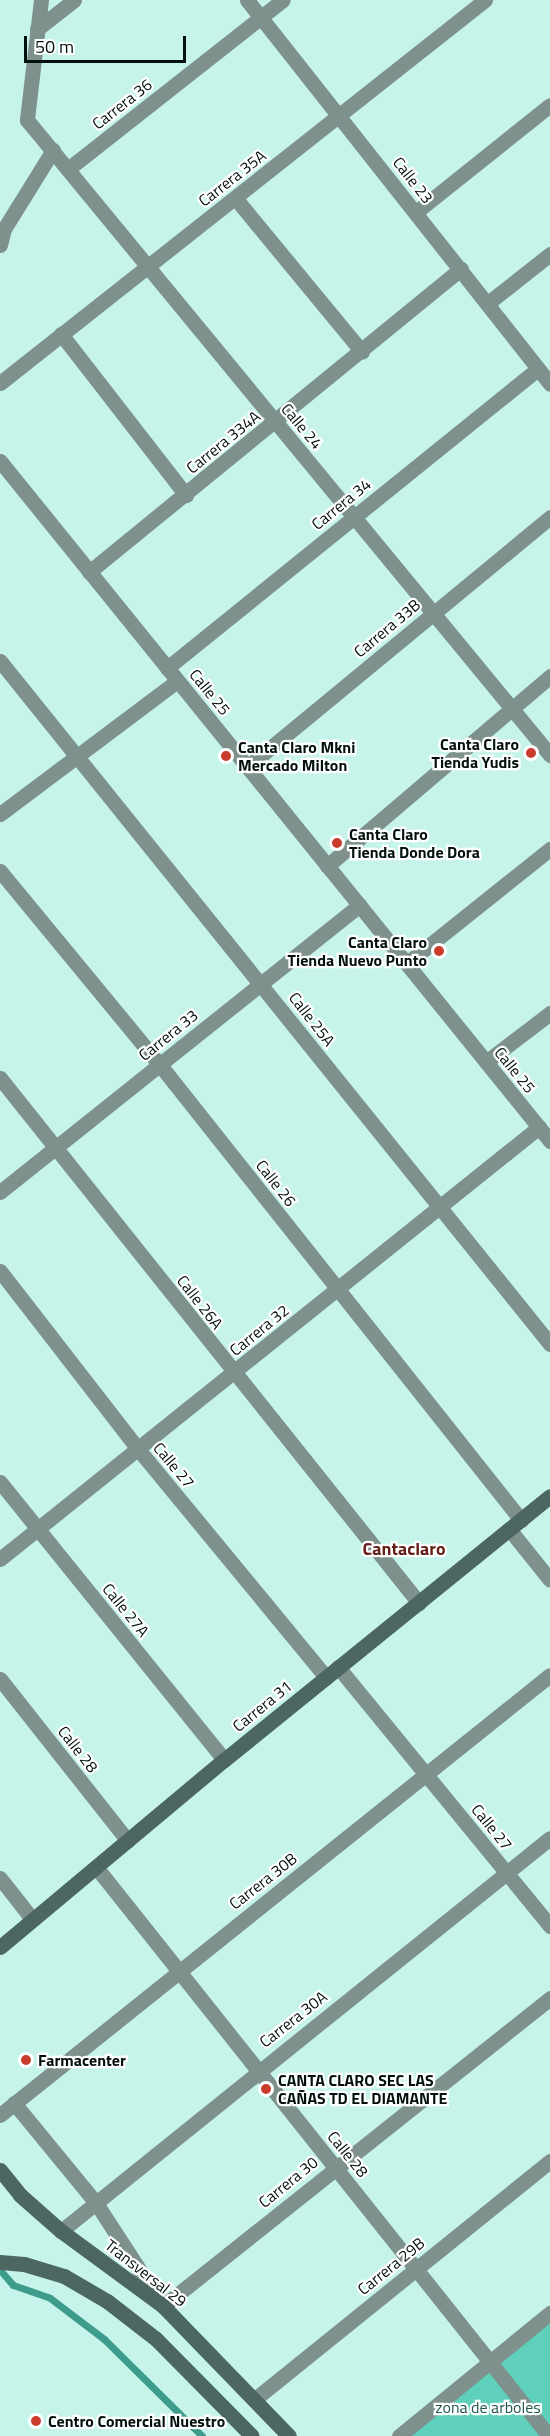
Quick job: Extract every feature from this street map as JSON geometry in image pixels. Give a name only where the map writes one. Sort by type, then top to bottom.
[{"type":"street","points":[[37,29],[41,0]]},
{"type":"street","points":[[37,29],[74,0]]},
{"type":"street","name":"Calle 23","points":[[247,0],[550,384]]},
{"type":"street","name":"Carrera 36","points":[[68,169],[283,0]]},
{"type":"street","name":"Carrera 35A","points":[[0,383],[236,199],[485,0]]},
{"type":"street","name":"Calle 24","points":[[37,29],[27,120],[550,755]]},
{"type":"street","points":[[416,212],[550,105]]},
{"type":"street","points":[[0,245],[4,229],[52,150]]},
{"type":"street","points":[[236,199],[362,352]]},
{"type":"street","points":[[488,303],[550,254]]},
{"type":"street","name":"Carrera 334A","points":[[89,572],[362,352],[461,269]]},
{"type":"street","points":[[61,334],[186,495]]},
{"type":"street","name":"Carrera 34","points":[[167,668],[538,369]]},
{"type":"street","name":"Calle 25","points":[[0,461],[550,1141]]},
{"type":"street","name":"Carrera 33B","points":[[247,767],[550,517]]},
{"type":"street","name":"Calle 25A","points":[[0,661],[550,1344]]},
{"type":"street","points":[[327,866],[550,676]]},
{"type":"street","points":[[0,814],[177,681]]},
{"type":"street","points":[[407,963],[550,849]]},
{"type":"street","name":"Calle 26","points":[[0,871],[160,1065],[337,1291],[515,1525],[550,1580]]},
{"type":"street","name":"Carrera 33","points":[[0,1192],[359,905]]},
{"type":"street","points":[[486,1062],[550,1013]]},
{"type":"street","name":"Calle 26A","points":[[0,1078],[233,1374],[419,1603]]},
{"type":"street","name":"Carrera 32","points":[[0,1559],[539,1127]]},
{"type":"street","name":"Calle 27","points":[[0,1272],[138,1449],[326,1677]]},
{"type":"street","name":"Calle 27A","points":[[0,1482],[224,1760]]},
{"type":"street","name":"Carrera 31","points":[[0,1947],[224,1760],[550,1496]]},
{"type":"street","name":"Calle 27","points":[[338,1667],[550,1926]]},
{"type":"street","name":"Carrera 30B","points":[[0,2115],[550,1676]]},
{"type":"street","name":"Calle 28","points":[[0,1679],[128,1840]]},
{"type":"street","name":"Carrera 30A","points":[[61,2231],[258,2070],[550,1838]]},
{"type":"street","name":"Calle 28","points":[[96,1867],[549,2436]]},
{"type":"street","points":[[0,1878],[32,1919]]},
{"type":"street","name":"Carrera 30","points":[[163,2306],[550,1998]]},
{"type":"street","points":[[14,2103],[96,2203],[163,2306]]},
{"type":"street","name":"Carrera 29B","points":[[255,2399],[550,2161]]},
{"type":"street","name":"Transversal 29","points":[[0,2170],[20,2195],[61,2231],[163,2306],[289,2436]]},
{"type":"street","points":[[0,2262],[24,2264],[64,2276],[107,2301],[156,2339],[252,2436]]},
{"type":"street","points":[[399,2436],[550,2313]]},
{"type":"green space","name":"zona de arboles","points":[[550,2323],[550,2436],[408,2436],[493,2365]]},
{"type":"waterway","points":[[0,2270],[13,2285],[50,2298],[104,2339],[202,2436]]},
{"type":"place","name":"Canta Claro Tienda Yudis","points":[[531,753]]},
{"type":"place","name":"Canta Claro Mkni Mercado Milton","points":[[226,756]]},
{"type":"place","name":"Canta Claro Tienda Donde Dora","points":[[337,843]]},
{"type":"place","name":"Canta Claro Tienda Nuevo Punto","points":[[439,951]]},
{"type":"place","name":"Farmacenter","points":[[26,2060]]},
{"type":"place","name":"CANTA CLARO SEC LAS CAÑAS TD EL DIAMANTE","points":[[266,2089]]},
{"type":"place","name":"Centro Comercial Nuestro","points":[[36,2421]]},
{"type":"district","name":"Cantaclaro","points":[[404,1549]]}]
